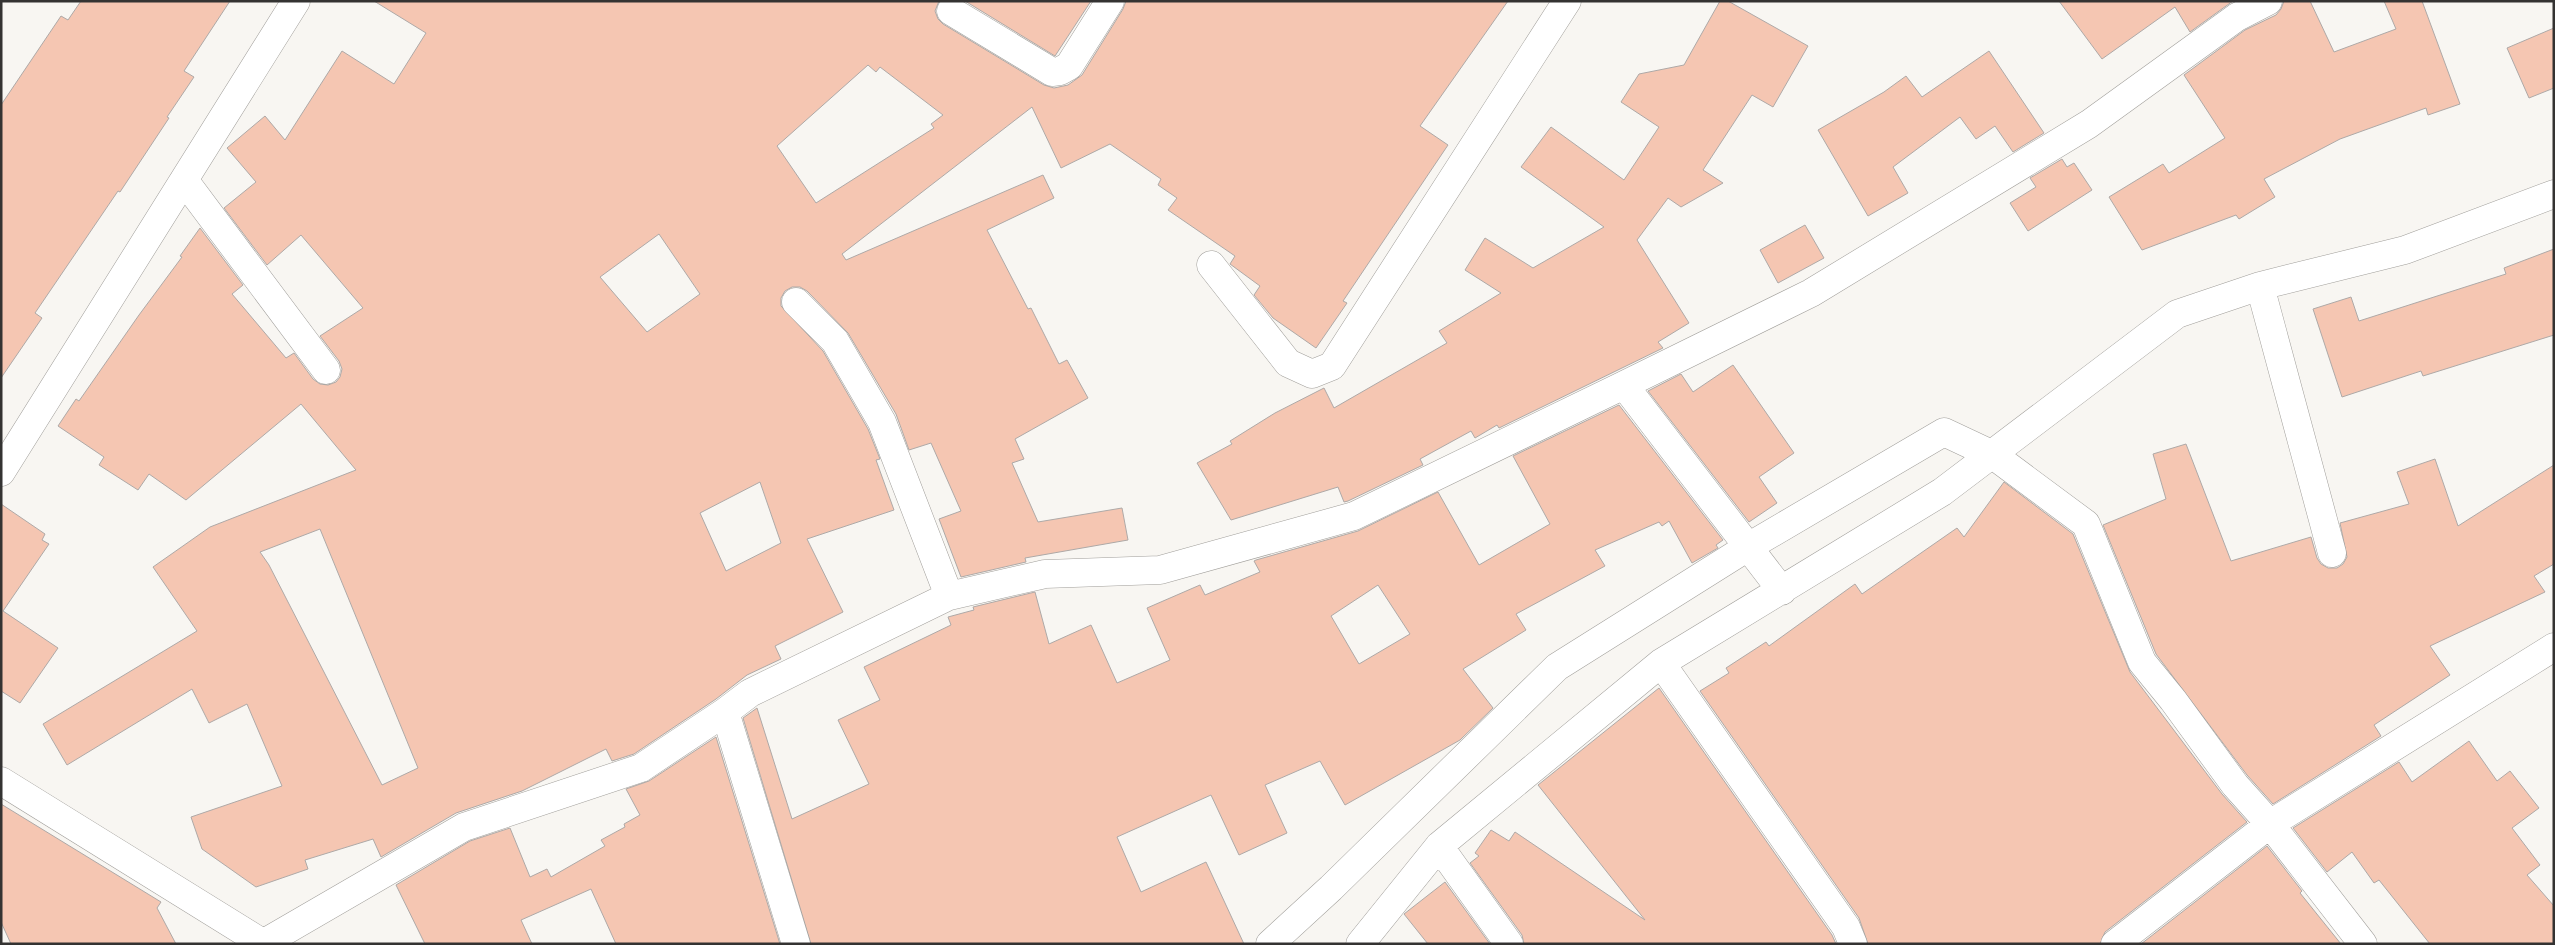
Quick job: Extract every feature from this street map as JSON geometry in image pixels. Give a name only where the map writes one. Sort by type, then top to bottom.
[{"type":"street","points":[[1,472],[296,1]]},
{"type":"street","points":[[951,11],[1052,72],[1060,72],[1069,66],[1110,1]]},
{"type":"street","points":[[1211,265],[1288,363],[1312,374],[1332,366],[1568,1]]},
{"type":"street","points":[[1,781],[264,944],[464,827],[641,768],[750,693],[949,596],[1045,574],[1160,570],[1354,516],[1811,293],[2089,124],[2237,17],[2268,1]]},
{"type":"street","points":[[184,180],[326,370]]},
{"type":"street","points":[[1360,944],[1439,846],[1661,663],[1942,492],[2177,314],[2260,286],[2405,250],[2554,194]]},
{"type":"street","points":[[2260,286],[2332,553]]},
{"type":"street","points":[[796,302],[835,341],[882,422],[949,596]]},
{"type":"street","points":[[1624,385],[1782,591]]},
{"type":"street","points":[[1270,944],[1331,888],[1557,667],[1748,547],[1944,432],[1993,455],[2086,524],[2142,662],[2173,700],[2235,785],[2270,824],[2363,944]]},
{"type":"street","points":[[2115,944],[2270,824],[2554,647]]},
{"type":"street","points":[[1661,663],[1846,927],[1852,944]]},
{"type":"street","points":[[725,712],[796,944]]},
{"type":"street","points":[[1439,846],[1509,944]]},
{"type":"building","points":[[81,1],[230,1],[184,71],[194,77],[120,192],[118,191],[35,313],[42,318],[1,378],[1,105],[61,16],[68,20]]},
{"type":"building","points":[[374,1],[939,1],[935,11],[938,19],[943,24],[1044,85],[1054,88],[1068,85],[1082,75],[1123,9],[1126,1],[1508,1],[1420,126],[1448,145],[1343,301],[1347,303],[1316,348],[1273,318],[1254,295],[1260,286],[1230,264],[1235,256],[1168,210],[1177,198],[1158,185],[1161,179],[1110,144],[1061,168],[1032,107],[842,254],[846,260],[1043,175],[1054,198],[987,230],[1028,309],[1031,308],[1059,364],[1067,360],[1088,398],[1015,439],[1024,459],[1012,463],[1038,522],[1122,508],[1128,540],[1025,558],[1026,562],[961,577],[939,519],[961,511],[931,443],[909,450],[896,414],[848,333],[807,291],[800,287],[792,287],[785,291],[781,298],[781,306],[823,351],[868,429],[880,459],[876,460],[894,510],[807,539],[843,612],[775,646],[781,659],[747,675],[716,699],[634,754],[612,761],[606,749],[522,791],[456,813],[381,857],[373,839],[305,860],[308,869],[256,887],[202,849],[191,817],[282,786],[247,704],[209,723],[192,689],[67,765],[43,724],[197,631],[153,567],[210,527],[356,470],[301,404],[186,500],[149,474],[138,490],[99,465],[104,457],[58,426],[76,399],[79,401],[182,257],[180,256],[200,228],[243,285],[232,294],[286,358],[294,353],[313,379],[320,384],[328,385],[336,382],[340,377],[342,369],[339,361],[320,336],[363,308],[301,235],[267,265],[224,208],[256,182],[227,148],[265,116],[285,140],[342,51],[394,84],[426,33]],"holes":[[[868,65],[876,72],[880,67],[943,115],[931,124],[934,128],[816,203],[777,146]],[[659,234],[700,294],[647,332],[600,277]],[[760,482],[781,543],[726,571],[700,513]],[[320,529],[418,768],[382,785],[269,565],[260,552]]]},
{"type":"building","points":[[965,1],[1091,1],[1055,56]]},
{"type":"building","points":[[1720,1],[1728,1],[1808,46],[1773,107],[1752,95],[1703,170],[1723,183],[1681,207],[1668,198],[1637,240],[1689,323],[1658,342],[1663,348],[1499,428],[1497,425],[1475,438],[1471,431],[1420,459],[1423,465],[1348,501],[1344,502],[1338,487],[1231,520],[1197,463],[1232,444],[1230,441],[1275,413],[1324,388],[1334,408],[1447,343],[1439,331],[1501,293],[1465,270],[1485,238],[1533,268],[1604,227],[1521,167],[1551,127],[1624,180],[1659,127],[1621,102],[1639,74],[1684,65]]},
{"type":"building","points":[[2059,1],[2233,1],[2190,32],[2175,7],[2102,59]]},
{"type":"building","points":[[2284,1],[2310,1],[2334,52],[2396,29],[2384,1],[2422,1],[2460,104],[2428,115],[2426,108],[2340,139],[2264,179],[2275,197],[2239,219],[2236,215],[2142,250],[2109,197],[2163,164],[2169,173],[2225,138],[2184,75],[2245,30],[2276,15]]},
{"type":"building","points":[[2554,28],[2554,88],[2529,98],[2507,48]]},
{"type":"building","points":[[1989,51],[2044,133],[2013,152],[1995,126],[1976,139],[1960,117],[1893,167],[1908,193],[1868,216],[1818,130],[1884,92],[1906,76],[1922,97]]},
{"type":"building","points":[[2062,159],[2067,167],[2074,163],[2092,190],[2028,231],[2010,203],[2036,187],[2030,178]]},
{"type":"building","points":[[1805,225],[1824,258],[1778,283],[1760,250]]},
{"type":"building","points":[[2554,249],[2554,335],[2423,376],[2421,371],[2342,397],[2313,309],[2351,297],[2359,321],[2506,274],[2504,268]]},
{"type":"building","points":[[1733,365],[1794,453],[1759,477],[1777,503],[1749,522],[1648,391],[1681,374],[1693,392]]},
{"type":"building","points":[[1619,405],[1723,540],[1716,545],[1718,548],[1692,563],[1669,521],[1662,526],[1659,522],[1595,550],[1605,566],[1516,614],[1526,630],[1463,669],[1493,708],[1460,740],[1345,805],[1320,761],[1265,785],[1287,833],[1239,855],[1211,795],[1117,837],[1141,892],[1206,862],[1244,944],[811,944],[743,718],[757,708],[792,819],[869,784],[838,720],[880,700],[864,667],[951,625],[948,617],[974,610],[973,607],[1035,592],[1049,644],[1091,625],[1117,683],[1170,660],[1147,608],[1200,585],[1205,595],[1260,572],[1254,561],[1256,560],[1358,531],[1438,492],[1479,565],[1550,524],[1513,456]],"holes":[[[1378,585],[1410,634],[1359,664],[1331,616]]]},
{"type":"building","points":[[2186,444],[2231,561],[2311,537],[2317,558],[2321,564],[2328,568],[2337,568],[2343,564],[2347,557],[2340,523],[2409,504],[2397,472],[2435,459],[2458,526],[2554,465],[2554,564],[2534,576],[2545,592],[2430,646],[2450,675],[2374,725],[2381,736],[2273,804],[2247,775],[2156,654],[2103,525],[2166,499],[2153,454]]},
{"type":"building","points":[[2004,482],[2073,534],[2130,672],[2222,794],[2247,822],[2105,932],[2100,944],[1868,944],[1859,918],[1700,691],[1729,673],[1726,668],[1766,642],[1769,646],[1855,584],[1862,594],[1957,528],[1964,537]]},
{"type":"building","points":[[1,504],[45,534],[42,540],[49,544],[3,611],[58,648],[20,703],[1,691]]},
{"type":"building","points":[[1659,688],[1832,935],[1836,944],[1524,944],[1522,935],[1470,863],[1479,856],[1475,853],[1491,830],[1509,841],[1515,832],[1645,920],[1538,785]]},
{"type":"building","points":[[716,737],[780,944],[616,944],[591,889],[521,920],[532,944],[425,944],[396,885],[470,841],[510,828],[530,877],[547,869],[551,877],[605,846],[601,840],[625,827],[624,824],[640,815],[626,789],[649,781]]},
{"type":"building","points":[[2469,741],[2497,781],[2510,771],[2539,808],[2512,828],[2540,865],[2527,875],[2554,906],[2554,944],[2430,944],[2379,880],[2374,883],[2352,852],[2327,872],[2293,828],[2399,762],[2412,782]]},
{"type":"building","points":[[1,804],[161,902],[157,908],[176,944],[11,944],[1,922]]},
{"type":"building","points":[[2267,846],[2302,891],[2300,893],[2341,944],[2141,944]]},
{"type":"building","points":[[1445,882],[1490,944],[1428,944],[1404,914]]}]
